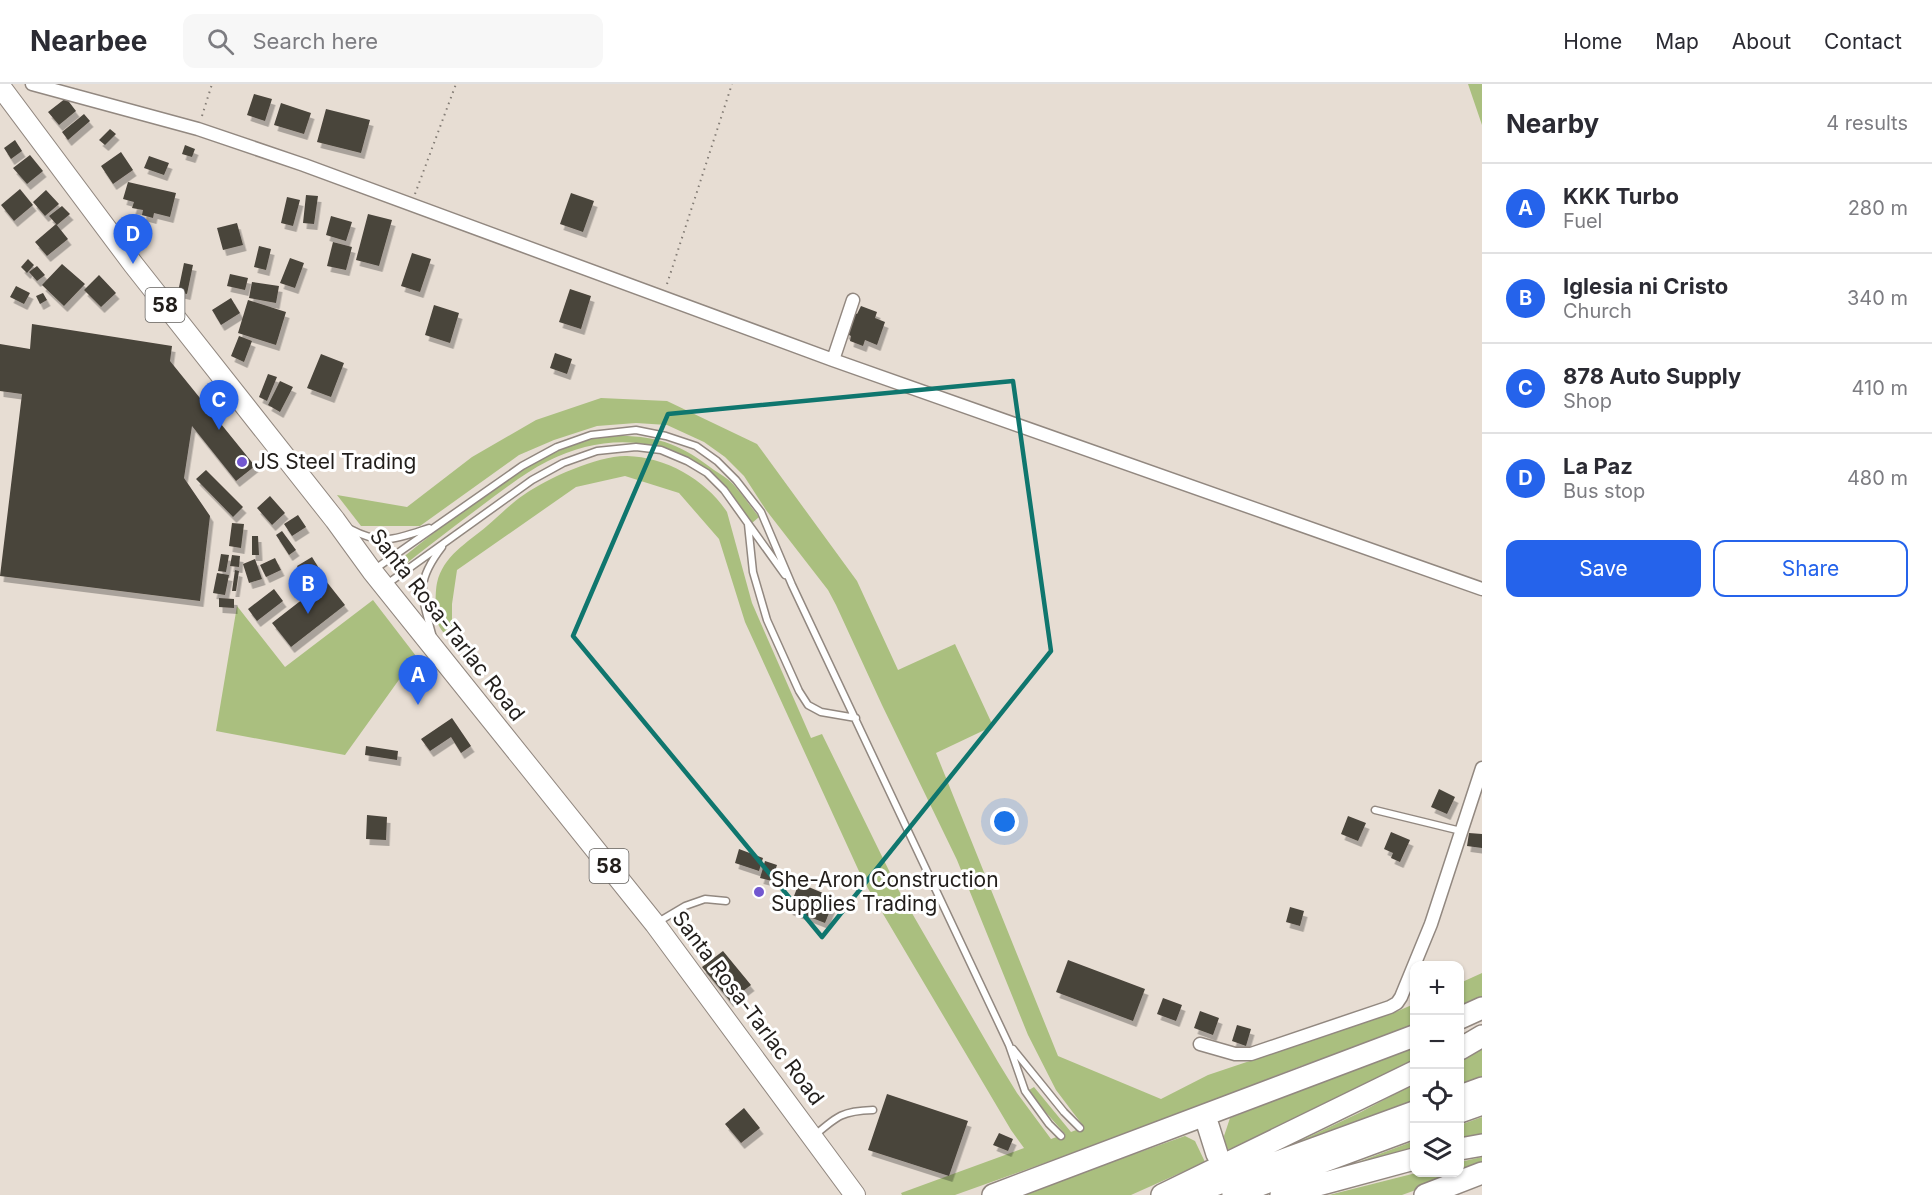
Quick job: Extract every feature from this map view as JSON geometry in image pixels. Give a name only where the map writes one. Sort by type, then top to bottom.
[{"type":"highway","name":"Santa Rosa-Tarlac Road","points":[[5,86],[134,264],[335,520],[378,579],[655,924],[855,1195]]},
{"type":"highway","points":[[1464,1016],[1482,1008]]},
{"type":"highway","points":[[1464,1047],[1482,1036]]},
{"type":"highway","points":[[993,1195],[1410,1038]]},
{"type":"highway","points":[[1162,1195],[1410,1074]]},
{"type":"highway","points":[[1464,1095],[1482,1088]]},
{"type":"highway","points":[[1464,1111],[1482,1104]]},
{"type":"highway","points":[[1187,1195],[1410,1113]]},
{"type":"highway","points":[[1204,1116],[1217,1154]]},
{"type":"highway","points":[[1233,1195],[1410,1129]]},
{"type":"highway","points":[[1464,1148],[1482,1145]]},
{"type":"highway","points":[[1281,1195],[1410,1160]]},
{"type":"highway","points":[[1425,1195],[1482,1173]]},
{"type":"street","points":[[32,84],[198,129],[304,165],[833,360],[1482,590]]},
{"type":"street","points":[[833,360],[853,300]]},
{"type":"street","points":[[1200,1044],[1235,1054],[1251,1054],[1397,1003],[1431,924],[1482,768]]},
{"type":"lane","points":[[378,579],[435,526],[522,466],[557,447],[591,435],[636,430],[666,436],[696,446],[717,461],[736,480],[760,512],[792,585],[1009,1045],[1025,1091],[1049,1124],[1061,1136]]},
{"type":"lane","points":[[378,579],[446,541],[532,480],[563,463],[597,451],[636,447],[662,450],[707,473],[724,490],[792,585]]},
{"type":"lane","points":[[335,520],[366,537],[380,539],[396,539],[435,526]]},
{"type":"lane","points":[[748,522],[753,572],[767,620],[799,691],[808,705],[821,712],[856,718]]},
{"type":"lane","points":[[435,650],[422,598],[422,580],[430,562],[446,541]]},
{"type":"lane","points":[[1375,810],[1461,831]]},
{"type":"lane","points":[[655,924],[685,906],[705,899],[726,901]]},
{"type":"lane","points":[[1009,1045],[1080,1128]]},
{"type":"lane","points":[[814,1137],[842,1114],[873,1110]]},
{"type":"path","points":[[198,129],[212,84]]},
{"type":"path","points":[[411,205],[456,84]]},
{"type":"path","points":[[663,298],[732,84]]},
{"type":"highlighted area","points":[[1013,381],[1051,651],[822,937],[573,636],[668,414]]},
{"type":"green space","points":[[1468,84],[1482,84],[1482,125]]},
{"type":"green space","points":[[601,398],[667,401],[757,444],[857,581],[898,670],[955,644],[993,726],[936,753],[1058,1056],[1161,1099],[1208,1075],[1410,1006],[1410,1029],[1359,1048],[1301,1066],[1129,1133],[955,1195],[902,1195],[901,1193],[1024,1148],[1011,1130],[863,880],[745,622],[719,539],[679,493],[625,476],[576,487],[457,570],[452,604],[452,642],[437,620],[437,583],[440,573],[450,558],[515,501],[547,481],[588,463],[627,456],[656,461],[684,472],[696,480],[718,500],[727,512],[752,603],[811,738],[822,734],[898,889],[998,1062],[1017,1093],[1051,1139],[1065,1134],[1029,1090],[1034,1087],[1071,1132],[1084,1127],[1056,1090],[1028,1035],[957,860],[836,605],[828,590],[766,510],[744,476],[725,457],[704,442],[667,425],[636,423],[597,426],[554,440],[519,455],[420,526],[361,526],[337,495],[407,507],[472,457],[536,420]]},
{"type":"green space","points":[[620,436],[659,440],[692,455],[731,482],[759,517],[752,523],[721,482],[690,459],[670,450],[650,445],[630,442],[609,443],[568,452],[539,466],[397,571],[392,566],[485,494],[537,462],[562,449],[588,440]]},
{"type":"green space","points":[[373,600],[416,656],[345,755],[216,731],[237,606],[285,667]]},
{"type":"green space","points":[[1482,973],[1482,998],[1464,1005],[1464,981]]},
{"type":"green space","points":[[1482,1047],[1482,1076],[1464,1083],[1464,1058]]},
{"type":"green space","points":[[1410,1049],[1410,1065],[1252,1142],[1226,1150],[1224,1136],[1230,1118]]},
{"type":"green space","points":[[1410,1086],[1410,1103],[1279,1151]]},
{"type":"green space","points":[[1482,1117],[1482,1138],[1464,1142],[1464,1124]]},
{"type":"green space","points":[[1185,1136],[1195,1141],[1205,1162],[1131,1195],[1019,1195]]},
{"type":"green space","points":[[1410,1143],[1410,1155],[1297,1185]]},
{"type":"green space","points":[[1482,1157],[1482,1166],[1464,1173],[1464,1161]]},
{"type":"green space","points":[[1410,1175],[1410,1177],[1452,1177],[1402,1195],[1329,1195]]},
{"type":"building","points":[[254,94],[272,99],[265,121],[247,115]]},
{"type":"building","points":[[66,98],[76,111],[59,125],[48,112]]},
{"type":"building","points":[[281,103],[311,113],[304,134],[274,125]]},
{"type":"building","points":[[326,109],[370,120],[361,153],[317,142]]},
{"type":"building","points":[[84,114],[90,121],[68,140],[62,132]]},
{"type":"building","points":[[110,129],[116,134],[105,145],[99,140]]},
{"type":"building","points":[[15,140],[22,151],[11,159],[4,148]]},
{"type":"building","points":[[185,145],[195,149],[192,157],[182,154]]},
{"type":"building","points":[[121,152],[133,170],[113,184],[101,166]]},
{"type":"building","points":[[30,155],[43,171],[27,184],[13,168]]},
{"type":"building","points":[[149,156],[169,163],[164,175],[144,168]]},
{"type":"building","points":[[128,182],[176,193],[170,217],[154,213],[153,218],[142,215],[143,210],[132,208],[134,202],[123,199]]},
{"type":"building","points":[[20,189],[33,205],[14,221],[1,205]]},
{"type":"building","points":[[46,190],[59,204],[45,216],[33,202]]},
{"type":"building","points":[[571,193],[594,201],[583,232],[560,224]]},
{"type":"building","points":[[306,195],[318,196],[314,224],[303,223]]},
{"type":"building","points":[[287,197],[300,200],[293,226],[281,223]]},
{"type":"building","points":[[62,206],[70,214],[57,225],[49,216]]},
{"type":"building","points":[[368,214],[392,220],[379,266],[356,260]]},
{"type":"building","points":[[331,216],[352,222],[346,241],[326,235]]},
{"type":"building","points":[[237,223],[243,245],[223,250],[217,228]]},
{"type":"building","points":[[56,224],[68,239],[47,256],[35,242]]},
{"type":"building","points":[[333,242],[352,247],[346,270],[327,266]]},
{"type":"building","points":[[259,246],[271,249],[266,270],[254,267]]},
{"type":"building","points":[[412,253],[431,259],[420,292],[401,286]]},
{"type":"building","points":[[290,258],[304,263],[295,288],[280,283]]},
{"type":"building","points":[[28,259],[34,265],[27,273],[21,267]]},
{"type":"building","points":[[184,263],[193,265],[187,294],[178,292]]},
{"type":"building","points":[[62,264],[85,284],[64,306],[42,285]]},
{"type":"building","points":[[37,266],[45,275],[37,281],[29,272]]},
{"type":"building","points":[[230,274],[248,278],[245,290],[227,286]]},
{"type":"building","points":[[99,275],[116,293],[101,307],[84,290]]},
{"type":"building","points":[[252,282],[279,286],[276,303],[249,298]]},
{"type":"building","points":[[16,286],[30,293],[24,304],[10,297]]},
{"type":"building","points":[[570,289],[591,296],[581,329],[559,322]]},
{"type":"building","points":[[43,293],[47,300],[40,304],[36,296]]},
{"type":"building","points":[[231,298],[240,313],[221,325],[212,310]]},
{"type":"building","points":[[248,300],[286,312],[276,345],[238,333]]},
{"type":"building","points":[[434,305],[459,313],[450,343],[425,335]]},
{"type":"building","points":[[861,306],[877,312],[875,318],[885,322],[877,345],[865,340],[863,346],[850,341],[851,336],[845,333],[853,312],[857,314]]},
{"type":"building","points":[[32,324],[172,346],[170,361],[255,466],[236,481],[192,426],[184,478],[210,516],[200,601],[0,576],[22,394],[0,391],[0,344],[30,349]]},
{"type":"building","points":[[239,336],[252,341],[244,362],[231,356]]},
{"type":"building","points":[[555,353],[572,359],[567,374],[550,368]]},
{"type":"building","points":[[321,354],[344,363],[331,397],[307,388]]},
{"type":"building","points":[[268,374],[277,377],[267,401],[259,397]]},
{"type":"building","points":[[280,381],[293,387],[280,412],[268,405]]},
{"type":"building","points":[[206,470],[243,507],[233,517],[196,479]]},
{"type":"building","points":[[270,496],[285,513],[272,525],[257,508]]},
{"type":"building","points":[[298,515],[306,527],[292,536],[284,524]]},
{"type":"building","points":[[232,523],[244,524],[241,548],[229,546]]},
{"type":"building","points":[[282,531],[296,550],[289,555],[276,535]]},
{"type":"building","points":[[252,536],[258,536],[259,555],[252,555]]},
{"type":"building","points":[[221,554],[229,555],[226,572],[218,571]]},
{"type":"building","points":[[232,555],[240,556],[239,567],[230,566]]},
{"type":"building","points":[[312,557],[320,570],[304,579],[297,566]]},
{"type":"building","points":[[275,558],[281,570],[266,577],[260,565]]},
{"type":"building","points":[[255,559],[262,579],[249,583],[243,564]]},
{"type":"building","points":[[235,570],[239,571],[236,591],[232,591]]},
{"type":"building","points":[[217,573],[229,575],[225,595],[213,593]]},
{"type":"building","points":[[326,581],[345,605],[291,647],[272,623]]},
{"type":"building","points":[[274,589],[283,601],[257,621],[248,609]]},
{"type":"building","points":[[219,598],[234,599],[234,608],[219,607]]},
{"type":"building","points":[[452,718],[471,746],[461,753],[451,737],[430,751],[421,739]]},
{"type":"building","points":[[366,746],[398,751],[397,760],[365,755]]},
{"type":"building","points":[[1439,789],[1455,797],[1447,814],[1431,807]]},
{"type":"building","points":[[367,815],[387,817],[386,840],[366,839]]},
{"type":"building","points":[[1348,816],[1366,823],[1358,841],[1341,834]]},
{"type":"building","points":[[1391,832],[1410,840],[1400,862],[1391,858],[1393,853],[1384,849]]},
{"type":"building","points":[[1469,833],[1482,834],[1482,848],[1467,846]]},
{"type":"building","points":[[739,849],[763,858],[759,871],[735,863]]},
{"type":"building","points":[[765,861],[777,865],[772,881],[760,878]]},
{"type":"building","points":[[799,883],[835,898],[825,923],[789,909]]},
{"type":"building","points":[[1290,907],[1304,911],[1300,926],[1286,922]]},
{"type":"building","points":[[723,951],[751,985],[730,1001],[702,967]]},
{"type":"building","points":[[1068,960],[1145,989],[1133,1021],[1056,992]]},
{"type":"building","points":[[1163,998],[1182,1005],[1176,1021],[1157,1014]]},
{"type":"building","points":[[1200,1011],[1219,1018],[1213,1035],[1194,1028]]},
{"type":"building","points":[[1237,1025],[1251,1029],[1246,1046],[1232,1041]]},
{"type":"building","points":[[887,1094],[968,1121],[949,1176],[868,1150]]},
{"type":"building","points":[[744,1108],[760,1128],[741,1143],[725,1124]]},
{"type":"building","points":[[999,1133],[1013,1139],[1008,1151],[993,1145]]},
{"type":"place","name":"La Paz","points":[[133,264]]},
{"type":"place","name":"878 Auto Supply","points":[[219,430]]},
{"type":"place","name":"JS Steel Trading","points":[[242,462]]},
{"type":"place","name":"Iglesia ni Cristo","points":[[308,614]]},
{"type":"place","name":"KKK Turbo","points":[[418,705]]},
{"type":"place","name":"She-Aron Construction Supplies Trading","points":[[759,892]]}]
